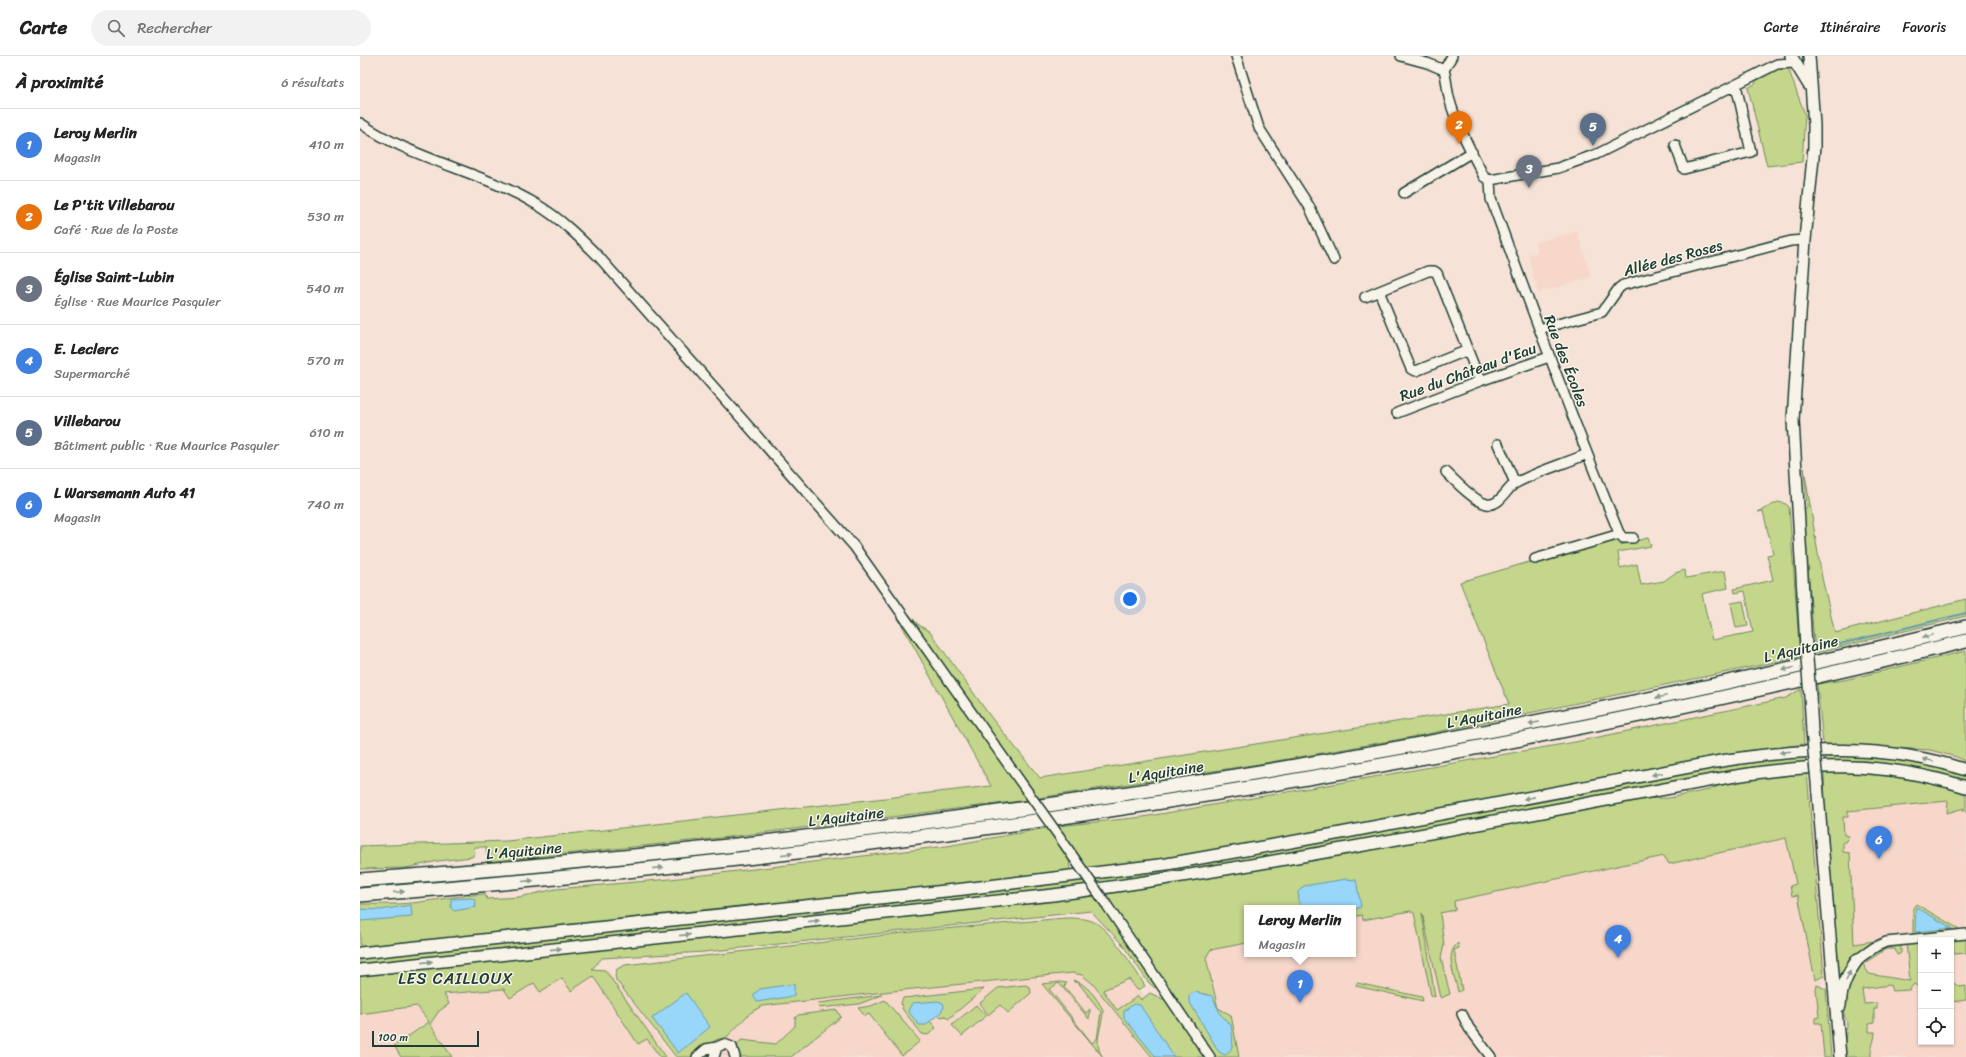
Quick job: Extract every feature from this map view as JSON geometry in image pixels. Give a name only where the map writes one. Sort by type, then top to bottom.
[{"type":"highway","name":"L'Aquitaine","points":[[360,880],[570,863],[776,841],[997,813],[1163,788],[1349,758],[1595,710],[1802,666],[1966,627]]},
{"type":"highway","name":"L'Aquitaine","points":[[360,895],[586,876],[794,854],[960,833],[1173,801],[1352,771],[1605,723],[1813,678],[1966,642]]},
{"type":"main road","points":[[1803,59],[1810,88],[1814,147],[1805,240],[1793,431],[1812,731],[1840,1057]]},
{"type":"main road","points":[[360,953],[972,888],[1167,864],[1341,833],[1721,761],[1782,752],[1823,750],[1875,752],[1915,757],[1966,770]]},
{"type":"main road","points":[[360,970],[1045,896],[1125,886],[1306,856],[1724,778],[1789,768],[1824,766],[1872,768],[1913,773],[1966,787]]},
{"type":"main road","points":[[1836,1022],[1840,1010],[1841,993],[1846,979],[1858,959]]},
{"type":"street","points":[[1236,56],[1260,128],[1309,206],[1334,260]]},
{"type":"street","points":[[1401,56],[1427,63],[1444,70]]},
{"type":"street","points":[[1452,56],[1444,70],[1449,87],[1449,99],[1484,177],[1490,180],[1571,165],[1597,154],[1777,64],[1803,59]]},
{"type":"street","points":[[1777,64],[1785,56]]},
{"type":"street","points":[[1675,145],[1684,170],[1751,152],[1736,85]]},
{"type":"street","points":[[360,123],[397,145],[494,183],[536,204],[552,214],[599,257],[854,546],[1059,836],[1210,1057]]},
{"type":"street","points":[[1404,193],[1472,152]]},
{"type":"street","name":"Rue des Écoles","points":[[1490,180],[1492,199],[1549,357],[1620,534]]},
{"type":"street","name":"Allée des Roses","points":[[1539,329],[1602,312],[1619,288],[1623,285],[1791,241],[1805,240]]},
{"type":"street","points":[[1365,297],[1428,271],[1434,271],[1437,273],[1480,380]]},
{"type":"street","points":[[1379,291],[1411,369],[1416,371],[1468,350]]},
{"type":"street","name":"Rue du Château d'Eau","points":[[1397,413],[1480,380],[1549,357]]},
{"type":"street","points":[[1498,444],[1515,483]]},
{"type":"street","points":[[1446,472],[1477,499],[1487,504],[1500,499],[1515,483],[1587,454]]},
{"type":"street","points":[[1535,559],[1620,534],[1626,539],[1633,538]]},
{"type":"street","points":[[1858,959],[1870,950],[1886,942],[1966,934]]},
{"type":"street","points":[[1462,1014],[1469,1028],[1491,1057]]},
{"type":"street","points":[[697,1057],[706,1049],[715,1053],[724,1044],[730,1045],[734,1050],[735,1057]]},
{"type":"shaded area","points":[[1577,231],[1591,277],[1538,293],[1528,255],[1538,252],[1535,243]]},
{"type":"shaded area","points":[[1966,666],[1966,1057],[1863,1057],[1846,946],[1821,975],[1828,1057],[1224,1057],[1144,915],[1787,782],[1840,808],[1836,698]]},
{"type":"shaded area","points":[[1113,954],[1189,1057],[360,1057],[360,998],[607,968],[669,1053],[748,993]]},
{"type":"green space","points":[[1787,65],[1805,115],[1802,162],[1767,166],[1748,88],[1756,83],[1755,81]]},
{"type":"green space","points":[[1804,468],[1822,578],[1835,633],[1966,599],[1966,616],[1815,653],[1803,510],[1807,507]]},
{"type":"green space","points":[[1778,502],[1786,504],[1789,507],[1800,657],[1418,736],[1265,763],[1038,798],[894,599],[919,625],[930,632],[990,716],[1040,778],[1509,704],[1460,582],[1616,537],[1620,545],[1648,538],[1651,546],[1618,552],[1620,568],[1637,564],[1641,585],[1664,581],[1675,573],[1685,570],[1686,578],[1725,571],[1728,588],[1702,594],[1712,640],[1753,632],[1745,591],[1735,593],[1734,589],[1773,580],[1767,555],[1773,554],[1763,511],[1758,512]]},
{"type":"green space","points":[[1743,601],[1748,626],[1736,628],[1731,603]]},
{"type":"green space","points":[[889,602],[1028,800],[720,838],[487,862],[486,847],[474,847],[475,853],[472,857],[438,861],[406,868],[360,869],[360,846],[507,841],[991,786]]},
{"type":"green space","points":[[1966,651],[1966,762],[1957,757],[1930,750],[1823,744],[1817,684],[1844,680]]},
{"type":"green space","points":[[1801,689],[1804,744],[1705,759],[1191,855],[1088,870],[1058,826],[1143,817],[1575,742],[1786,698]]},
{"type":"green space","points":[[1824,754],[1889,757],[1936,765],[1966,774],[1966,782],[1824,762]]},
{"type":"green space","points":[[1805,755],[1806,762],[1768,766],[1692,778],[1504,815],[1302,851],[1100,885],[1094,878],[1770,758]]},
{"type":"green space","points":[[1824,771],[1891,774],[1946,786],[1966,794],[1966,812],[1963,811],[1964,808],[1947,813],[1948,801],[1848,811],[1848,817],[1843,817],[1844,835],[1849,836],[1845,842],[1843,842],[1843,852],[1850,853],[1854,944],[1874,941],[1856,957],[1839,990],[1825,810]]},
{"type":"green space","points":[[1807,772],[1824,976],[1815,980],[1798,895],[1792,896],[1790,886],[1796,884],[1786,838],[1669,864],[1664,856],[1454,901],[1455,910],[1440,913],[1444,945],[1441,958],[1450,994],[1441,998],[1422,913],[1435,997],[1431,995],[1414,913],[1410,911],[1363,920],[1362,915],[1356,916],[1356,905],[1244,905],[1244,944],[1210,950],[1206,958],[1218,1008],[1231,1015],[1239,1057],[1211,1057],[1106,894],[1221,876],[1631,799],[1669,798],[1708,790],[1732,781]]},
{"type":"green space","points":[[1047,828],[1069,859],[1070,872],[506,933],[360,947],[360,904],[405,904],[485,894],[487,899],[519,897],[556,889],[670,879],[947,846]]},
{"type":"green space","points":[[1084,880],[1088,887],[360,965],[360,958]]},
{"type":"green space","points":[[1095,896],[1158,985],[1155,988],[1148,982],[1123,945],[1091,911],[704,952],[602,958],[592,969],[605,970],[666,1057],[660,1057],[647,1039],[638,1044],[593,976],[571,991],[562,978],[540,992],[534,983],[510,998],[504,989],[444,994],[449,1004],[439,1011],[430,1024],[452,1057],[401,1057],[394,1046],[429,1022],[417,1006],[360,1014],[360,976],[523,956]]},
{"type":"green space","points":[[1916,904],[1959,929],[1913,934],[1913,908]]},
{"type":"green space","points":[[1065,918],[1086,919],[1099,925],[1122,950],[1145,986],[1137,990],[1129,979],[1103,990],[1117,1010],[1138,996],[1141,1000],[1150,993],[1165,1000],[1171,1006],[1206,1057],[1152,1057],[1092,983],[1082,975],[1072,973],[762,1006],[750,1013],[727,1037],[716,1040],[692,1057],[676,1057],[616,980],[615,975],[617,969],[625,965],[921,931]]},
{"type":"green space","points":[[1966,937],[1966,953],[1954,954],[1954,939]]},
{"type":"green space","points":[[1918,942],[1918,987],[1914,984],[1909,990],[1892,991],[1890,985],[1862,989],[1864,1004],[1877,1003],[1877,1009],[1874,1009],[1874,1023],[1869,1024],[1869,1032],[1875,1032],[1871,1057],[1846,1057],[1845,1041],[1847,1022],[1844,1016],[1845,994],[1859,965],[1867,957],[1879,950],[1901,945],[1901,953],[1898,955],[1895,949],[1886,949],[1863,964],[1869,974],[1910,981],[1906,943]]},
{"type":"green space","points":[[1458,943],[1459,948],[1454,950],[1462,990],[1458,992],[1451,959],[1454,948]]},
{"type":"green space","points":[[1060,982],[1067,983],[1064,986],[1086,1013],[1090,1009],[1089,1019],[1059,983],[1049,989],[1092,1043],[1097,1039],[1101,1012],[1077,982],[1082,984],[1091,992],[1103,1010],[1098,1046],[1103,1057],[1042,984]]},
{"type":"green space","points":[[1357,983],[1422,997],[1423,1001],[1356,986]]},
{"type":"green space","points":[[1954,983],[1959,987],[1966,986],[1966,1000],[1954,1002]]},
{"type":"green space","points":[[1025,985],[1030,987],[1031,993],[1008,1013],[1000,1005],[988,1015],[980,1003],[998,988]]},
{"type":"green space","points":[[1817,985],[1826,989],[1831,1057],[1824,1057],[1821,1023],[1815,1023],[1815,1018],[1819,1017],[1816,989]]},
{"type":"green space","points":[[984,989],[948,1019],[945,1016],[941,1017],[938,1014],[944,1007],[930,1021],[936,1028],[928,1035],[922,1034],[903,1010],[901,1003],[903,998]]},
{"type":"green space","points":[[882,995],[859,1004],[819,1008],[818,1003]]},
{"type":"green space","points":[[885,1000],[920,1041],[902,1056],[869,1014],[865,1016],[858,1008],[871,1006]]},
{"type":"green space","points":[[976,1005],[986,1016],[962,1036],[952,1025]]},
{"type":"green space","points":[[837,1010],[841,1017],[791,1057],[739,1057],[737,1046],[741,1040],[776,1044],[795,1026],[795,1018],[798,1015]]},
{"type":"water","points":[[1346,879],[1356,880],[1361,907],[1356,909],[1356,905],[1300,905],[1298,892],[1304,886]]},
{"type":"water","points":[[471,898],[475,900],[476,907],[454,911],[451,908],[451,899]]},
{"type":"water","points":[[411,905],[412,917],[360,921],[360,909],[380,910]]},
{"type":"water","points":[[1916,907],[1952,928],[1915,932]]},
{"type":"water","points":[[794,984],[794,996],[757,1002],[753,995],[760,989]]},
{"type":"water","points":[[1196,992],[1212,996],[1221,1015],[1231,1025],[1232,1046],[1231,1050],[1225,1055],[1219,1052],[1189,1001],[1189,995]]},
{"type":"water","points":[[686,993],[710,1027],[678,1053],[652,1018]]},
{"type":"water","points":[[938,1001],[943,1003],[944,1007],[941,1012],[926,1025],[919,1025],[908,1011],[912,1003]]},
{"type":"water","points":[[1134,1004],[1140,1005],[1174,1057],[1156,1057],[1124,1018],[1124,1011]]},
{"type":"waterway","points":[[1832,646],[1966,613]]},
{"type":"place","name":"Le P'tit Villebarou","points":[[1459,144]]},
{"type":"place","name":"Villebarou","points":[[1593,146]]},
{"type":"place","name":"Église Saint-Lubin","points":[[1529,188]]},
{"type":"place","name":"L Warsemann Auto 41","points":[[1879,859]]},
{"type":"place","name":"E. Leclerc","points":[[1618,958]]},
{"type":"place","name":"Leroy Merlin","points":[[1300,1003]]},
{"type":"district","name":"LES CAILLOUX","points":[[456,978]]}]
